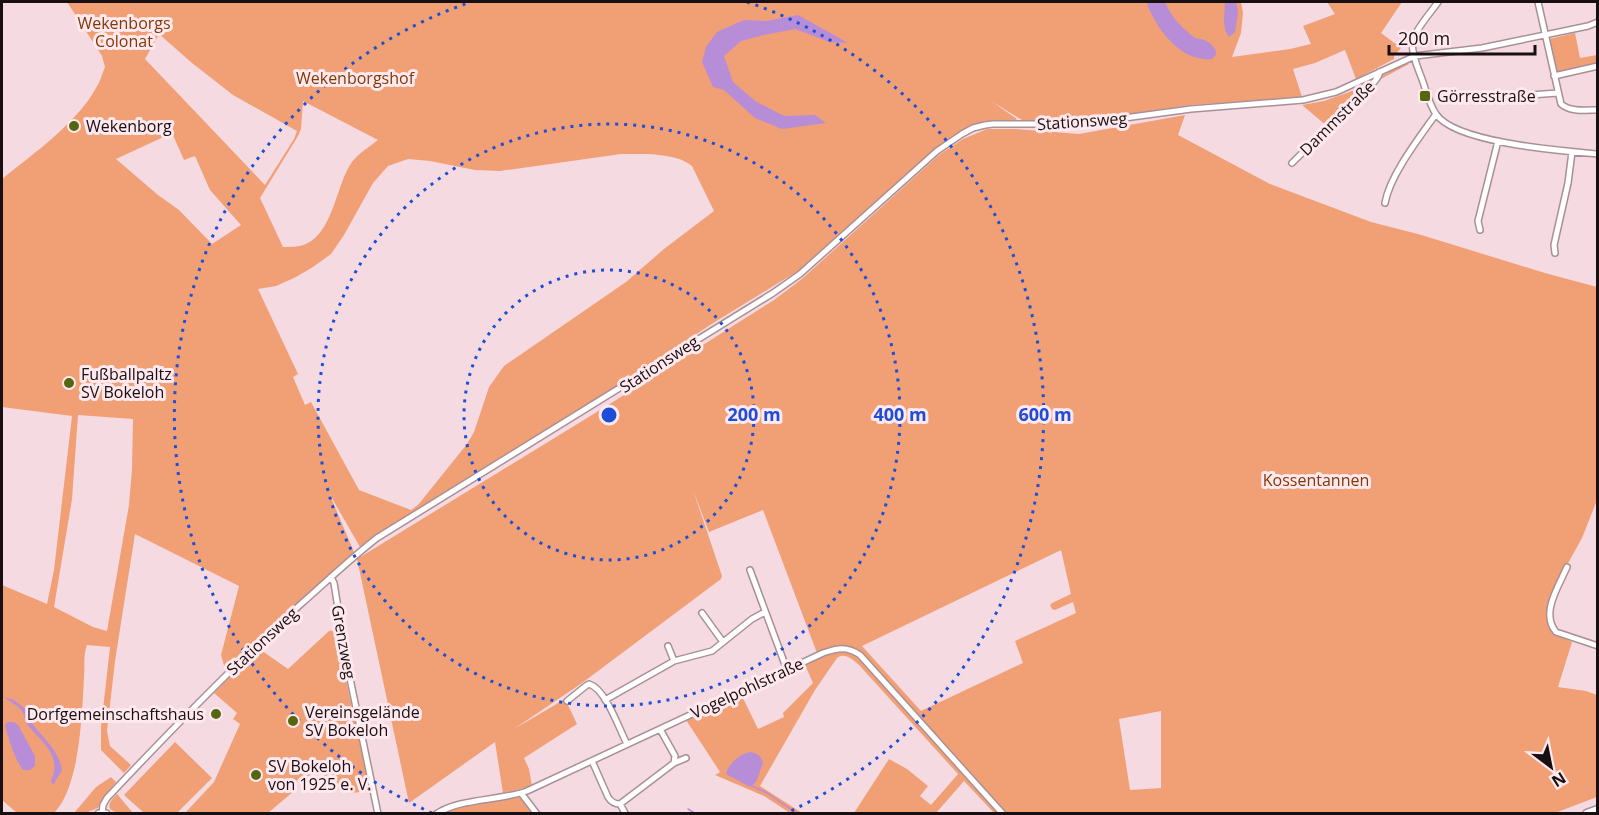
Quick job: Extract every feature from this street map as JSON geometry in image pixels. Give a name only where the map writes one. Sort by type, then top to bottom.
[{"type":"main road","points":[[1587,813],[1598,810]]},
{"type":"street","points":[[1438,2],[1412,40],[1415,62],[1436,114],[1444,122],[1498,141],[1598,154]]},
{"type":"street","points":[[1538,2],[1563,107],[1598,110]]},
{"type":"street","name":"Stationsweg","points":[[100,813],[107,798],[210,690],[255,645],[355,555],[377,538],[773,293],[800,274],[937,151],[973,128],[993,124],[1080,124],[1191,108],[1303,100],[1336,92],[1415,56],[1482,48],[1598,22]]},
{"type":"street","points":[[1554,76],[1598,66]]},
{"type":"street","name":"Dammstraße","points":[[1292,164],[1375,81],[1379,72]]},
{"type":"street","points":[[1530,94],[1558,93]]},
{"type":"street","points":[[1385,203],[1387,193],[1397,173],[1436,114]]},
{"type":"street","points":[[1480,230],[1478,221],[1498,141]]},
{"type":"street","points":[[1555,253],[1554,245],[1568,183],[1572,152]]},
{"type":"street","points":[[1567,567],[1549,609],[1552,627],[1556,632],[1598,646]]},
{"type":"street","points":[[750,570],[787,670]]},
{"type":"street","name":"Grenzweg","points":[[331,577],[378,813]]},
{"type":"street","points":[[605,700],[674,661],[707,653],[765,612]]},
{"type":"street","points":[[702,613],[723,642]]},
{"type":"street","points":[[668,646],[674,661]]},
{"type":"street","name":"Vogelpohlstraße","points":[[436,813],[450,806],[521,793],[823,653],[845,648],[853,650],[860,656],[1003,813]]},
{"type":"street","points":[[567,701],[590,684],[595,686],[605,700],[627,744]]},
{"type":"street","points":[[660,729],[675,756],[674,763]]},
{"type":"street","points":[[592,761],[611,802],[620,804],[674,763],[686,758]]},
{"type":"street","points":[[521,793],[537,813]]},
{"type":"street","points":[[620,804],[625,813]]},
{"type":"street","points":[[100,813],[106,813]]},
{"type":"green space","points":[[67,2],[1241,2],[1243,13],[1241,33],[1232,57],[1311,44],[1303,26],[1335,14],[1327,2],[1402,2],[1381,33],[1401,48],[1394,59],[1356,79],[1345,50],[1315,63],[1293,69],[1302,97],[1190,105],[1082,122],[1035,123],[1024,121],[991,101],[1017,119],[983,122],[955,135],[935,149],[798,271],[710,325],[600,398],[360,547],[329,493],[354,552],[225,669],[221,655],[239,586],[135,534],[115,661],[107,731],[110,746],[131,765],[124,773],[101,750],[101,727],[110,647],[87,645],[78,749],[63,801],[54,813],[17,813],[2,800],[2,585],[47,604],[54,570],[72,416],[2,407],[2,179],[54,137],[88,101],[105,67],[102,56]],"holes":[[[159,34],[233,95],[297,131],[265,185],[145,59]],[[303,101],[378,140],[352,162],[323,229],[306,244],[283,247],[260,198],[301,129]],[[172,133],[184,160],[195,156],[210,190],[241,225],[212,244],[179,210],[116,159]],[[621,154],[668,156],[685,161],[692,166],[714,211],[664,249],[626,282],[504,366],[489,387],[474,432],[467,444],[418,505],[411,510],[359,490],[311,402],[305,405],[293,377],[298,374],[258,289],[276,286],[296,277],[331,254],[373,183],[388,166],[408,159],[475,170],[500,171]],[[78,415],[133,419],[129,505],[107,631],[93,627],[54,607],[72,499]]]},
{"type":"green space","points":[[1575,33],[1580,58],[1597,55],[1597,65],[1556,73],[1549,39]]},
{"type":"green space","points":[[1409,64],[1375,82],[1327,126],[1302,105],[1324,101],[1352,91]]},
{"type":"green space","name":"Kossentannen","points":[[1185,115],[1178,135],[1270,184],[1371,222],[1597,287],[1597,500],[1546,616],[1552,632],[1572,642],[1558,687],[1597,695],[1597,797],[1555,813],[1005,813],[861,655],[837,647],[817,653],[763,510],[709,532],[693,490],[722,576],[721,579],[582,683],[514,729],[565,699],[577,724],[524,758],[532,786],[503,793],[495,742],[409,803],[357,559],[774,300],[803,278],[939,155],[963,139],[987,129],[1079,134]],"holes":[[[1061,550],[1071,594],[1050,605],[1055,610],[1073,602],[1076,613],[1015,641],[1023,663],[921,711],[862,646]],[[1161,711],[1161,788],[1130,790],[1119,719]]]},
{"type":"green space","points":[[337,630],[370,791],[352,793],[336,788],[320,771],[291,783],[294,791],[268,813],[185,813],[214,782],[240,724],[233,719],[237,713],[214,693],[258,648],[288,669],[329,631]]},
{"type":"green space","points":[[846,650],[860,657],[1002,813],[994,813],[964,781],[936,813],[854,813],[889,759],[907,769],[928,786],[920,796],[931,805],[958,774],[859,665],[849,657],[843,656],[837,658],[815,690],[760,786],[802,813],[790,813],[764,796],[715,775],[720,772],[686,720],[741,694],[758,729],[784,717],[783,713],[813,683],[805,665],[836,651]]},
{"type":"green space","points":[[175,742],[212,778],[177,813],[144,813],[124,795]]},
{"type":"green space","points":[[111,777],[116,782],[102,799],[98,808],[85,813],[74,813],[96,787]]},
{"type":"green space","points":[[117,794],[133,813],[112,811],[109,805]]},
{"type":"green space","points":[[519,797],[526,799],[537,814],[440,814],[451,809]]},
{"type":"shaded area","points":[[1148,2],[1165,2],[1170,13],[1181,26],[1195,38],[1210,43],[1216,55],[1212,59],[1200,59],[1180,50],[1157,24]]},
{"type":"shaded area","points":[[1225,2],[1236,2],[1238,13],[1235,32],[1229,37],[1224,24]]},
{"type":"shaded area","points":[[798,15],[848,43],[829,42],[795,29],[741,41],[724,56],[733,82],[755,101],[784,116],[815,115],[826,123],[782,129],[755,118],[724,90],[713,87],[702,62],[706,47],[717,32],[744,20],[766,21]]},
{"type":"shaded area","points":[[4,697],[14,700],[29,712],[29,719],[57,756],[62,770],[53,785],[51,781],[54,764],[49,750],[27,724],[21,709]]},
{"type":"shaded area","points":[[8,722],[18,725],[35,756],[35,766],[30,770],[23,770],[17,760],[5,725]]},
{"type":"shaded area","points":[[750,752],[758,755],[763,763],[756,782],[750,787],[726,774],[735,760]]},
{"type":"waterway","points":[[752,786],[767,793],[798,814]]},
{"type":"waterway","points":[[688,809],[696,814]]},
{"type":"place","name":"Görresstraße","points":[[1425,96]]},
{"type":"place","name":"Wekenborg","points":[[74,126]]},
{"type":"place","name":"Fußballpaltz SV Bokeloh","points":[[69,383]]},
{"type":"place","name":"Dorfgemeinschaftshaus","points":[[216,714]]},
{"type":"place","name":"Vereinsgelände SV Bokeloh","points":[[293,721]]},
{"type":"place","name":"SV Bokeloh von 1925 e. V.","points":[[256,775]]},
{"type":"park label","name":"Wekenborgs Colonat","points":[[124,32]]},
{"type":"park label","name":"Wekenborgshof","points":[[355,78]]}]
